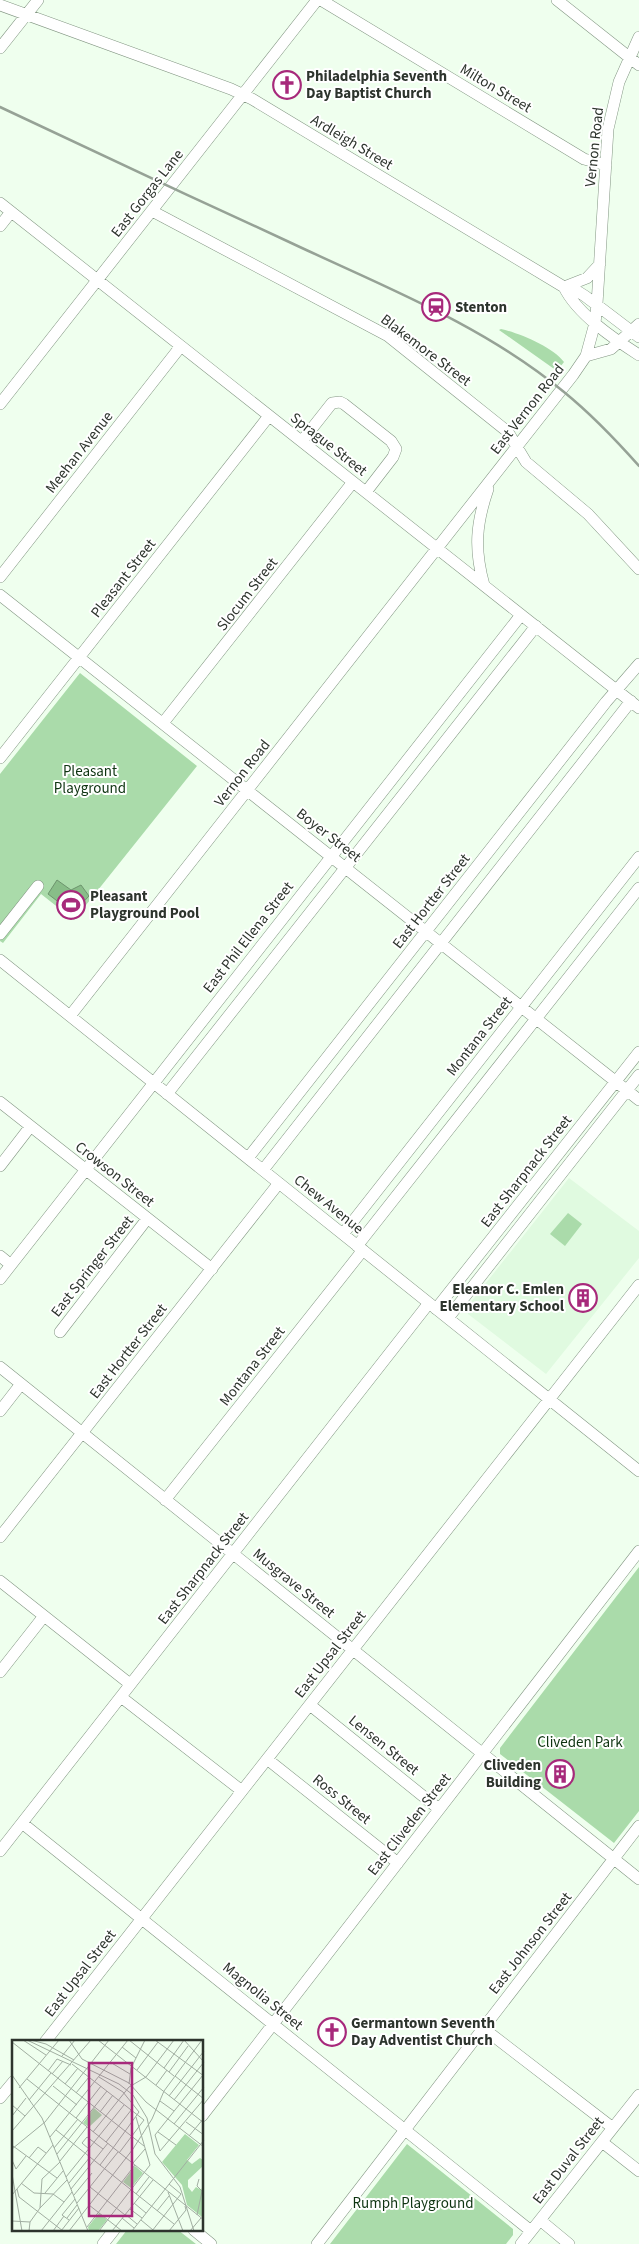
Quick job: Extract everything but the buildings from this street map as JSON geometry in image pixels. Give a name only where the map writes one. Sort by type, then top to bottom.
[{"type":"street","points":[[0,48],[38,0]]},
{"type":"street","name":"East Gorgas Lane","points":[[0,404],[317,0]]},
{"type":"street","name":"Milton Street","points":[[321,0],[584,159],[606,165]]},
{"type":"street","points":[[557,0],[639,65]]},
{"type":"street","name":"Ardleigh Street","points":[[0,5],[243,94],[564,287],[577,290],[636,330]]},
{"type":"street","name":"Vernon Road","points":[[586,356],[595,323],[597,304],[611,113],[619,82],[639,38]]},
{"type":"street","name":"Sprague Street","points":[[0,203],[635,705]]},
{"type":"street","name":"Blakemore Street","points":[[152,211],[380,330],[508,432],[526,462],[588,514],[639,569]]},
{"type":"street","points":[[0,226],[11,212]]},
{"type":"street","points":[[564,287],[587,278],[600,264]]},
{"type":"street","name":"Ardleigh Street","points":[[564,287],[578,309],[639,355]]},
{"type":"street","points":[[586,356],[611,349],[636,330]]},
{"type":"street","name":"Meehan Avenue","points":[[0,577],[181,346]]},
{"type":"street","name":"East Vernon Road","points":[[437,548],[492,480],[586,356]]},
{"type":"street","points":[[302,441],[336,401],[344,404],[391,441],[396,449],[393,457],[366,492]]},
{"type":"street","name":"Pleasant Street","points":[[0,758],[269,416]]},
{"type":"street","name":"East Vernon Road","points":[[484,585],[476,542],[480,519],[492,480]]},
{"type":"street","name":"Slocum Street","points":[[163,723],[354,482]]},
{"type":"street","name":"Vernon Road","points":[[70,1016],[437,548]]},
{"type":"street","name":"Boyer Street","points":[[0,595],[639,1100]]},
{"type":"street","name":"East Phil Ellena Street","points":[[0,1279],[521,615]]},
{"type":"street","points":[[168,1094],[536,626]]},
{"type":"street","name":"East Hortter Street","points":[[248,1158],[639,664]]},
{"type":"street","points":[[262,1170],[441,944],[635,705]]},
{"type":"street","name":"Montana Street","points":[[343,1234],[639,857]]},
{"type":"street","points":[[0,934],[38,886]]},
{"type":"street","name":"Montana Street","points":[[166,1500],[536,1018],[639,888]]},
{"type":"street","name":"Chew Avenue","points":[[0,960],[639,1471]]},
{"type":"street","name":"East Sharpnack Street","points":[[0,1851],[233,1554],[639,1052]]},
{"type":"street","name":"East Sharpnack Street","points":[[448,1318],[639,1075]]},
{"type":"street","name":"Crowson Street","points":[[0,1102],[212,1269]]},
{"type":"street","points":[[0,1166],[30,1127]]},
{"type":"street","name":"East Hortter Street","points":[[0,1537],[280,1183]]},
{"type":"street","name":"East Springer Street","points":[[60,1332],[147,1219]]},
{"type":"street","points":[[0,1256],[11,1264]]},
{"type":"street","name":"East Upsal Street","points":[[47,2040],[639,1285]]},
{"type":"street","name":"Musgrave Street","points":[[0,1367],[639,1879]]},
{"type":"street","points":[[0,1411],[21,1384]]},
{"type":"street","name":"East Cliveden Street","points":[[204,2113],[639,1551]]},
{"type":"street","points":[[0,1581],[130,1684]]},
{"type":"street","points":[[0,1672],[44,1616]]},
{"type":"street","points":[[121,1697],[242,1792]]},
{"type":"street","name":"Lensen Street","points":[[310,1705],[439,1809]]},
{"type":"street","name":"Ross Street","points":[[267,1759],[398,1863]]},
{"type":"street","name":"Magnolia Street","points":[[22,1823],[532,2231]]},
{"type":"street","name":"East Johnson Street","points":[[317,2244],[639,1826]]},
{"type":"street","points":[[483,2028],[613,2128]]},
{"type":"street","points":[[0,2098],[12,2085]]},
{"type":"street","name":"East Duval Street","points":[[521,2244],[639,2095]]},
{"type":"street","points":[[602,2142],[639,2171]]},
{"type":"street","points":[[540,2220],[569,2244]]},
{"type":"street","points":[[103,2244],[112,2232]]},
{"type":"street","points":[[196,2232],[211,2244]]},
{"type":"shaded area","name":"Pleasant Playground Pool","points":[[57,880],[71,890],[81,885],[89,896],[73,913],[48,894]]},
{"type":"shaded area","name":"Eleanor C. Emlen Elementary School","points":[[569,1178],[639,1231],[639,1258],[546,1374],[468,1314],[467,1307]]},
{"type":"green space","points":[[501,329],[535,341],[559,356],[564,362],[557,371],[499,330]]},
{"type":"green space","name":"Pleasant Playground","points":[[80,673],[197,766],[74,920],[41,894],[3,943],[0,941],[0,774]]},
{"type":"green space","points":[[568,1213],[582,1224],[565,1246],[550,1234]]},
{"type":"green space","name":"Cliveden Park","points":[[639,1567],[639,1811],[614,1843],[500,1754],[500,1748]]},
{"type":"green space","name":"Rumph Playground","points":[[407,2144],[513,2229],[513,2235],[506,2244],[330,2244]]},
{"type":"green space","points":[[125,2232],[181,2232],[196,2244],[116,2244]]},
{"type":"railway","points":[[0,107],[395,291],[465,326],[499,346],[564,392],[584,409],[639,466]]},
{"type":"place","name":"Philadelphia Seventh Day Baptist Church","points":[[287,85]]},
{"type":"place","name":"Stenton","points":[[436,307]]},
{"type":"place","name":"Pleasant Playground Pool","points":[[71,905]]},
{"type":"place","name":"Eleanor C. Emlen Elementary School","points":[[583,1298]]},
{"type":"place","name":"Cliveden Building","points":[[560,1774]]},
{"type":"place","name":"Germantown Seventh Day Adventist Church","points":[[332,2032]]}]
